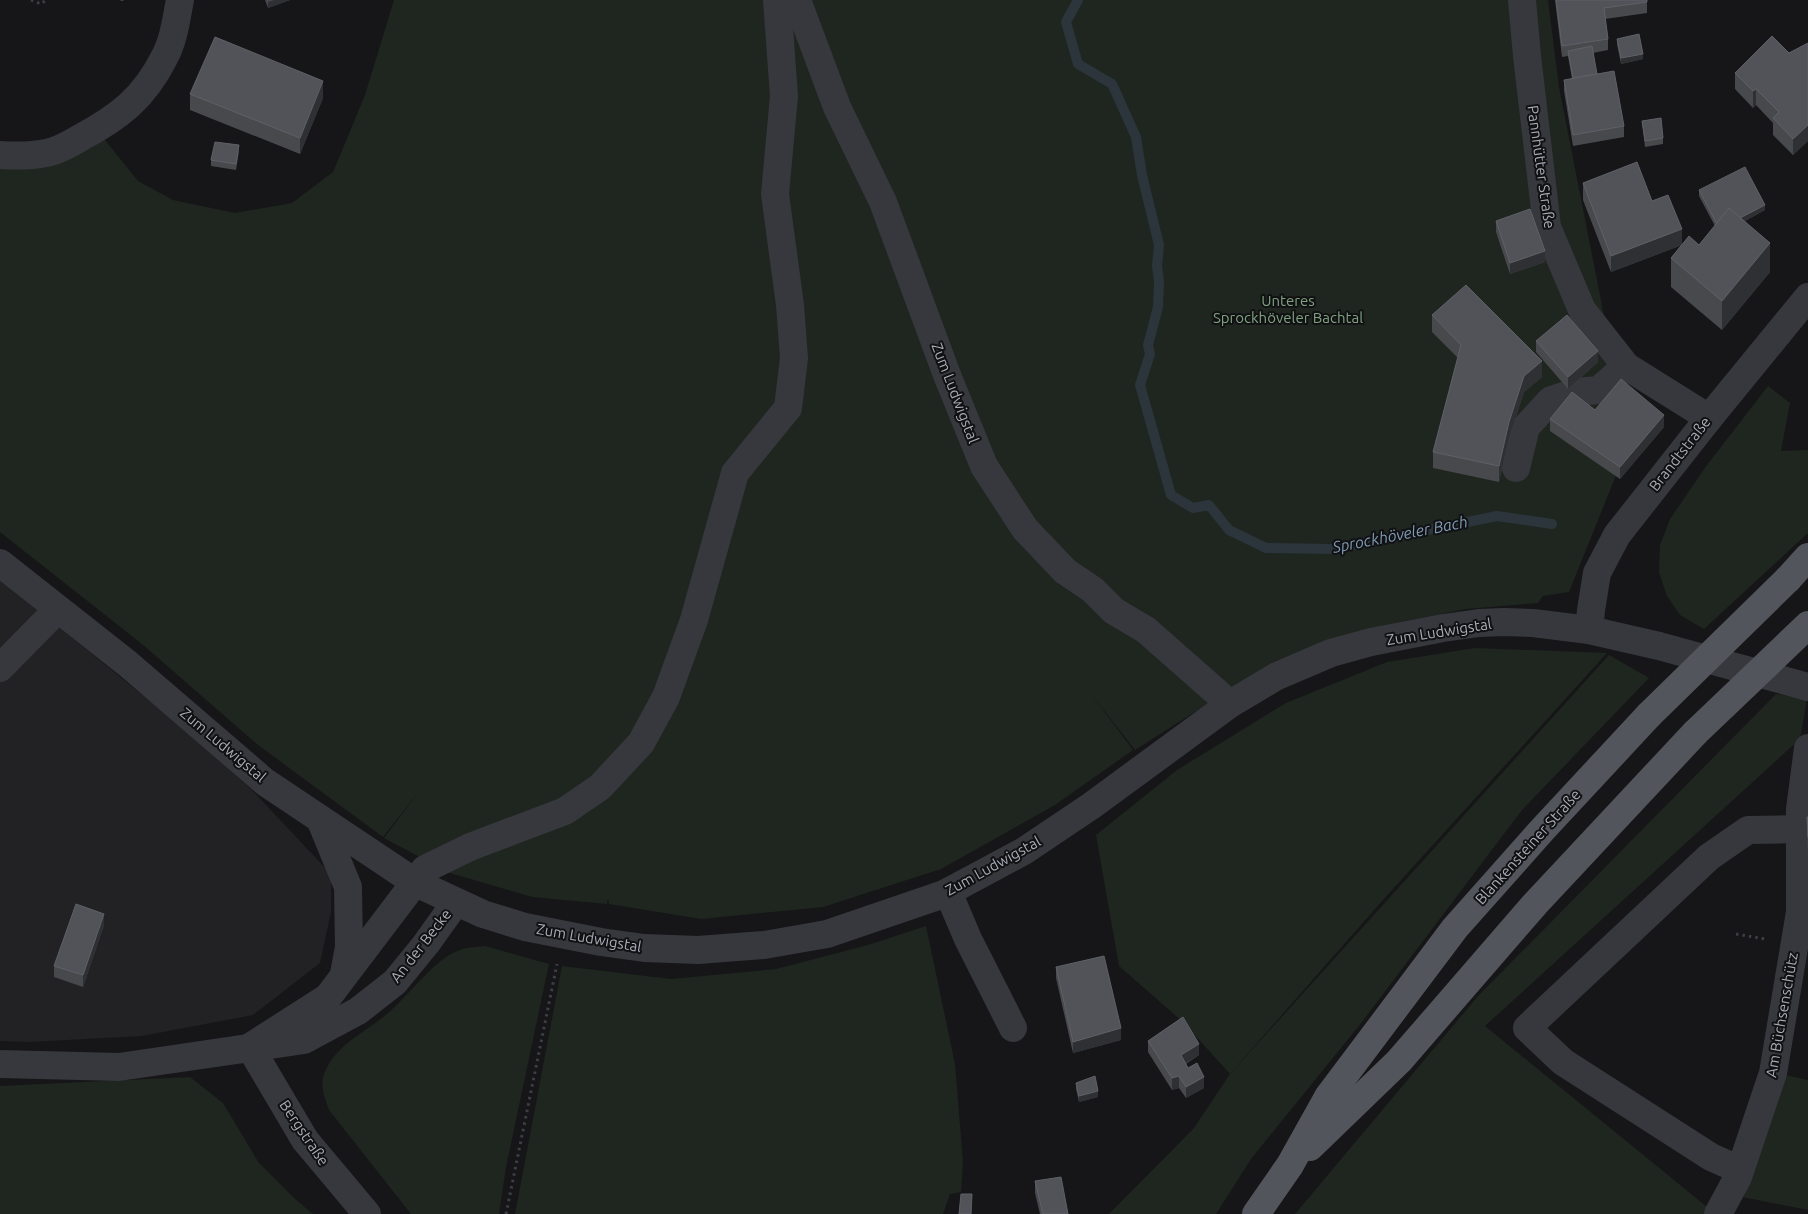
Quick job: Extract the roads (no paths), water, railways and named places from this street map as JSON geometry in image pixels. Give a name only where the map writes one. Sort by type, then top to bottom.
[{"type":"main road","name":"Blankensteiner Straße","points":[[1256,1214],[1290,1165],[1328,1097],[1455,928],[1543,829],[1649,715],[1798,572],[1808,557]]},
{"type":"main road","name":"Blankensteiner Straße","points":[[1290,1165],[1399,1061],[1535,904],[1695,734],[1808,625]]},
{"type":"street","points":[[0,155],[14,156],[47,153],[65,146],[121,114],[145,90],[165,58],[172,40],[180,0]]},
{"type":"street","name":"An der Becke","points":[[250,1047],[328,997],[416,884],[425,869],[470,847],[565,811],[600,787],[641,743],[666,696],[694,620],[735,473],[788,408],[794,358],[790,306],[775,194],[784,96],[777,0]]},
{"type":"street","name":"Zum Ludwigstal","points":[[797,0],[837,107],[883,202],[947,375],[984,466],[1026,529],[1065,571],[1093,590],[1114,610],[1146,630],[1230,704]]},
{"type":"street","name":"Pannhütter Straße","points":[[1522,0],[1547,227],[1582,310],[1626,366],[1709,418]]},
{"type":"street","name":"Brandtstraße","points":[[1589,630],[1598,573],[1617,535],[1808,297]]},
{"type":"street","points":[[1516,468],[1526,427],[1551,400],[1576,392],[1599,390],[1626,366]]},
{"type":"street","name":"Zum Ludwigstal","points":[[0,563],[128,664],[265,782],[416,884],[483,914],[526,927],[644,948],[698,950],[764,945],[827,934],[948,892],[1024,851],[1091,806],[1230,704],[1253,690],[1302,665],[1331,653],[1371,642],[1479,623],[1533,623],[1589,630],[1658,646],[1808,687]]},
{"type":"street","points":[[0,668],[58,608]]},
{"type":"street","name":"Am Büchsenschütz","points":[[1718,1214],[1740,1170],[1772,1073],[1800,912],[1800,809],[1808,748]]},
{"type":"street","name":"An der Becke","points":[[320,819],[348,887],[349,947],[343,977]]},
{"type":"street","points":[[1740,1170],[1710,1157],[1563,1062],[1526,1028],[1709,857],[1748,830],[1800,829]]},
{"type":"street","points":[[948,892],[968,938],[1013,1028]]},
{"type":"street","name":"An der Becke","points":[[0,1064],[120,1067],[304,1040],[358,1010],[395,982],[426,944],[456,902]]},
{"type":"street","name":"Bergstraße","points":[[250,1047],[305,1140],[366,1214]]},
{"type":"waterway","name":"Sprockhöveler Bach","points":[[1078,0],[1066,22],[1078,64],[1112,84],[1136,137],[1142,175],[1159,245],[1157,266],[1159,281],[1158,307],[1148,345],[1150,354],[1140,385],[1171,495],[1193,508],[1209,505],[1229,530],[1266,548],[1334,549],[1497,516],[1552,524]]},
{"type":"park label","name":"Unteres Sprockhöveler Bachtal","points":[[1288,310]]}]
